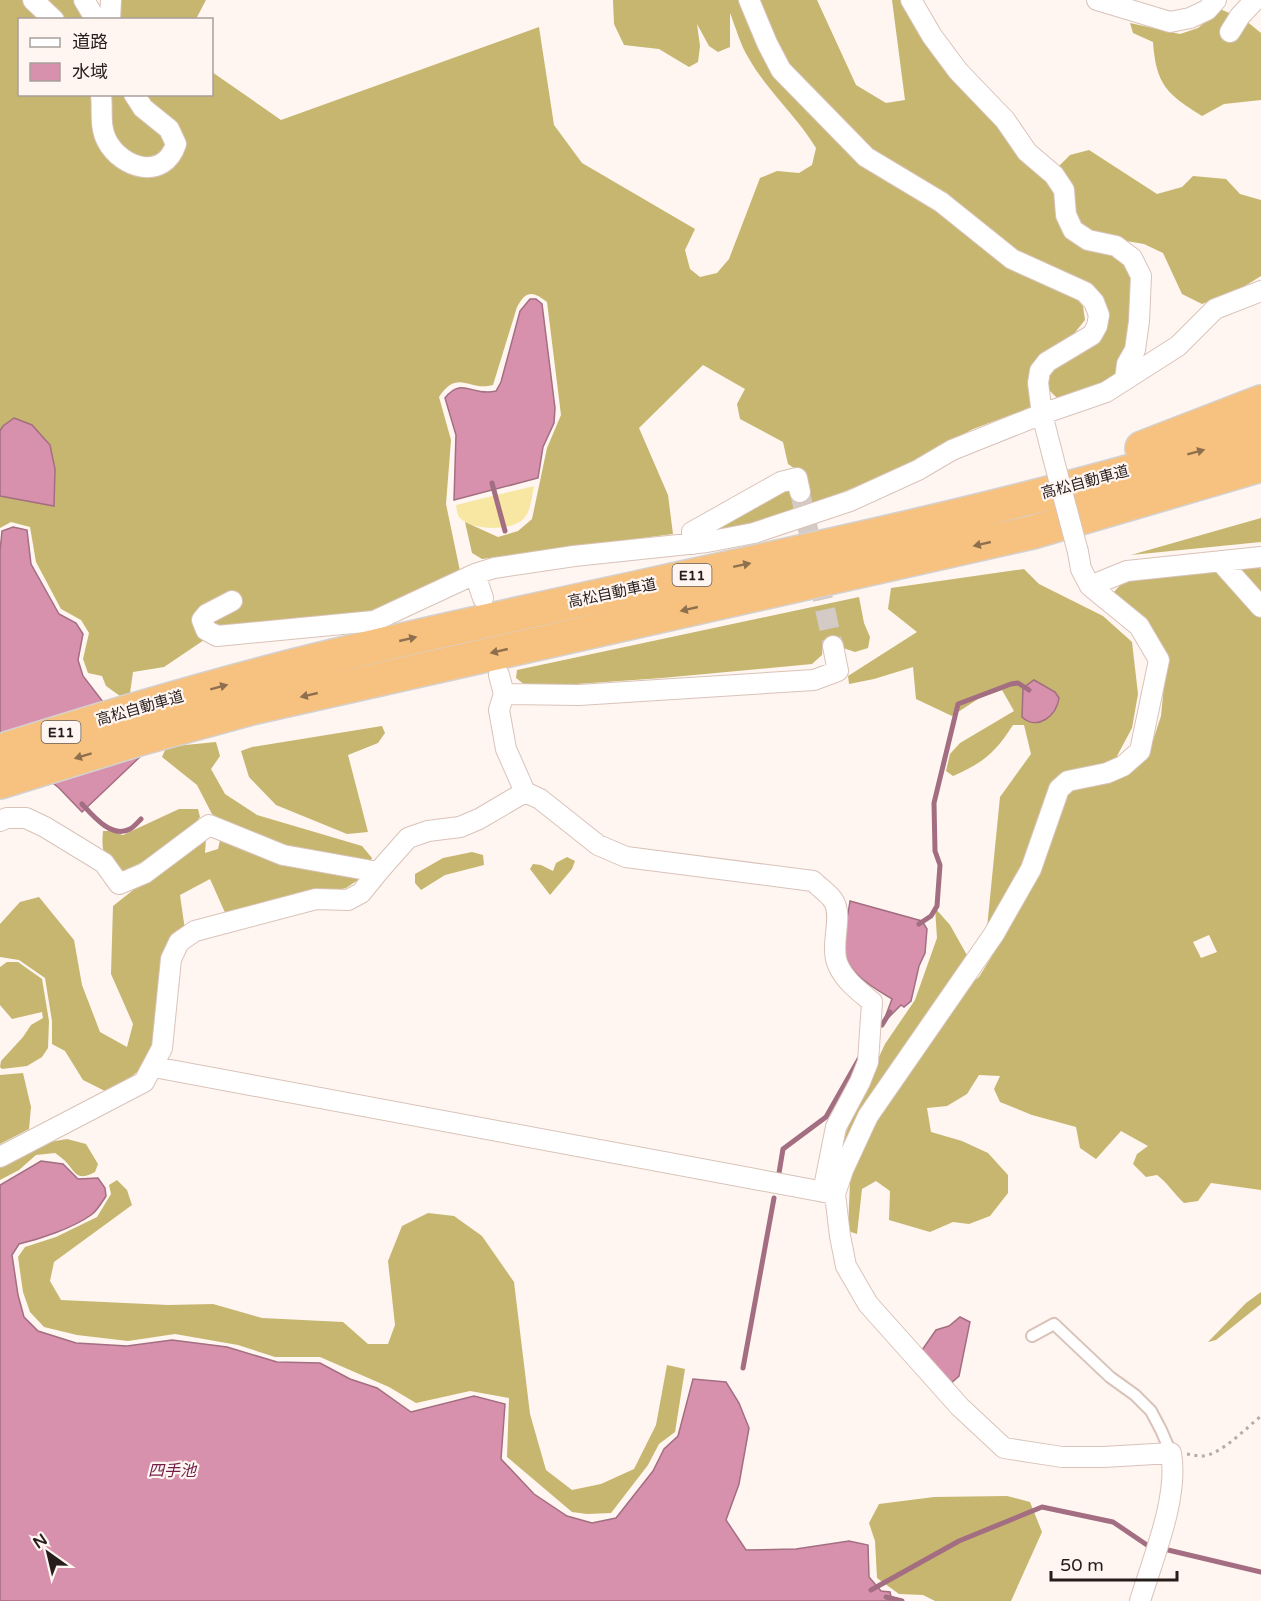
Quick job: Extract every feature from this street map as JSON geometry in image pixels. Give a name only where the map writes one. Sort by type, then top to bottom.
[{"type":"highway","points":[[814,549],[1114,458],[1261,402]]},
{"type":"highway","name":"高松自動車道","points":[[6,770],[330,657],[580,599],[814,549],[1041,495],[1261,433]]},
{"type":"highway","name":"高松自動車道","points":[[130,726],[264,705],[1033,532],[1261,465]]},
{"type":"highway","points":[[1033,532],[1107,520],[1261,478]]},
{"type":"street","points":[[33,0],[52,18]]},
{"type":"street","points":[[84,0],[95,18]]},
{"type":"street","points":[[110,18],[111,0]]},
{"type":"street","points":[[749,0],[781,70],[866,157],[941,202],[1012,259],[1085,292],[1094,302],[1100,315],[1092,335],[1047,362],[1040,371],[1038,383],[1042,414],[1081,569],[1090,586],[1139,626],[1159,660],[1140,751],[1123,766],[1107,773],[1068,781],[1059,789],[1031,869],[994,934],[867,1116],[843,1170],[829,1193]]},
{"type":"street","points":[[911,0],[932,36],[958,71],[1005,120],[1027,152],[1059,182],[1064,190],[1066,214],[1073,230],[1088,240],[1116,246],[1132,258],[1141,276],[1139,321],[1134,350],[1127,364],[1125,380]]},
{"type":"street","points":[[1097,0],[1170,22],[1199,14],[1216,0]]},
{"type":"street","points":[[1230,32],[1240,16],[1255,0]]},
{"type":"street","points":[[101,96],[101,128],[108,143],[118,155],[136,166],[156,167],[169,158],[176,144],[169,129],[143,108],[135,96]]},
{"type":"street","points":[[232,601],[207,614],[202,620],[206,630],[217,636],[374,621],[475,574],[495,568],[574,556],[693,544],[754,533],[850,501],[918,470],[952,450],[1042,414],[1094,398],[1178,346],[1215,309],[1261,291]]},
{"type":"street","points":[[693,544],[692,532],[781,482],[797,478],[800,492]]},
{"type":"street","points":[[1090,586],[1127,571],[1261,557]]},
{"type":"street","points":[[1220,561],[1261,607]]},
{"type":"street","points":[[475,574],[483,598]]},
{"type":"street","points":[[833,646],[838,671],[814,680],[579,695],[502,684],[499,710],[506,749],[525,792],[540,799],[598,845],[626,857],[813,881],[834,902],[837,913],[835,946],[837,963],[848,981],[872,1002],[868,1062],[836,1127],[829,1193],[846,1266],[868,1304],[960,1407],[1004,1448],[1062,1456],[1104,1457],[1171,1453],[1173,1482],[1140,1601]]},
{"type":"street","points":[[0,1157],[144,1082],[154,1067],[162,1048],[171,959],[179,942],[195,932],[316,900],[348,900],[361,893],[408,838],[428,831],[460,826],[479,819],[525,792]]},
{"type":"street","points":[[0,821],[7,818],[26,818],[45,827],[104,863],[119,884],[145,873],[209,825],[283,855],[378,872]]},
{"type":"street","points":[[154,1067],[829,1193]]},
{"type":"lane","points":[[1032,1336],[1054,1323],[1110,1377],[1135,1395],[1151,1411],[1171,1453]]},
{"type":"path","points":[[1171,1453],[1202,1456],[1212,1453],[1261,1416]]},
{"type":"shaded area","points":[[0,0],[22,0],[44,18],[18,18],[18,96],[92,96],[95,132],[117,162],[180,156],[144,96],[213,96],[213,73],[281,120],[539,27],[554,125],[582,163],[695,229],[685,250],[690,269],[700,277],[717,273],[729,259],[760,178],[777,171],[799,173],[812,165],[816,148],[748,57],[730,13],[730,47],[718,52],[709,46],[697,24],[700,46],[698,62],[689,67],[659,49],[624,45],[614,24],[613,0],[741,0],[862,164],[1072,294],[1083,306],[1085,320],[1073,335],[1046,351],[1034,367],[1028,381],[1032,407],[973,429],[894,471],[811,505],[780,516],[717,532],[715,526],[801,473],[788,464],[783,442],[740,419],[737,404],[745,389],[703,365],[639,428],[668,495],[673,534],[482,559],[472,553],[465,522],[498,537],[518,531],[532,519],[547,448],[561,415],[547,302],[534,294],[527,295],[517,307],[493,385],[477,386],[458,382],[446,388],[439,397],[451,440],[446,504],[460,571],[391,607],[360,617],[207,638],[164,667],[133,672],[130,693],[120,696],[106,686],[102,676],[88,673],[83,659],[89,633],[81,620],[61,609],[36,562],[30,527],[11,522],[0,528],[0,496],[54,505],[0,431]]},
{"type":"shaded area","points":[[44,0],[75,0],[86,18],[62,18]]},
{"type":"shaded area","points":[[118,0],[206,0],[197,18],[117,18]]},
{"type":"shaded area","points":[[755,0],[817,0],[856,85],[886,103],[905,100],[892,0],[902,0],[919,35],[957,84],[994,123],[1022,158],[1044,175],[1055,191],[1062,231],[1079,246],[1122,260],[1134,277],[1130,328],[1118,374],[1088,392],[1057,398],[1049,390],[1048,374],[1099,341],[1107,320],[1105,303],[1092,287],[1016,253],[870,149],[787,65]]},
{"type":"shaded area","points":[[1220,9],[1245,20],[1261,33],[1261,100],[1224,104],[1202,116],[1180,101],[1166,87],[1157,69],[1153,42],[1133,33],[1130,23],[1180,34],[1198,28]]},
{"type":"shaded area","points":[[108,96],[125,96],[169,139],[157,159],[144,158],[131,155],[120,148],[112,137]]},
{"type":"shaded area","points":[[1089,150],[1157,194],[1182,187],[1193,176],[1226,179],[1240,194],[1261,200],[1261,276],[1240,289],[1202,304],[1182,294],[1163,253],[1144,244],[1108,238],[1082,225],[1058,167],[1070,155]]},
{"type":"shaded area","points":[[534,486],[527,514],[520,522],[503,527],[483,527],[466,522],[458,515],[456,505]]},
{"type":"shaded area","points":[[1261,518],[1261,542],[1131,555]]},
{"type":"shaded area","points":[[1258,567],[1261,569],[1261,1190],[1211,1183],[1198,1201],[1184,1203],[1157,1175],[1146,1177],[1133,1164],[1137,1154],[1148,1146],[1121,1131],[1096,1159],[1080,1148],[1076,1127],[1032,1115],[1000,1102],[994,1089],[1000,1076],[979,1075],[967,1094],[947,1106],[927,1108],[931,1132],[962,1141],[988,1153],[1008,1175],[1008,1193],[990,1216],[969,1224],[953,1222],[930,1232],[889,1220],[890,1191],[876,1181],[862,1189],[857,1234],[848,1231],[850,1182],[840,1151],[852,1115],[885,1044],[915,1000],[937,938],[935,908],[950,925],[968,957],[964,989],[979,977],[995,951],[987,928],[1000,797],[1031,754],[1024,725],[1013,725],[988,756],[953,776],[946,771],[950,754],[960,743],[1014,711],[1002,690],[981,697],[952,716],[916,699],[913,667],[849,684],[848,676],[917,632],[888,609],[891,588],[1024,569],[1039,584],[1103,616],[1132,642],[1138,694],[1132,728],[1117,756],[1121,772],[1147,759],[1161,716],[1166,665],[1120,606],[1114,592],[1122,583],[1147,576]],"holes":[[[1209,935],[1217,952],[1201,958],[1193,942]]]},
{"type":"shaded area","points":[[859,597],[864,623],[870,637],[868,648],[855,652],[843,648],[839,642],[823,642],[822,655],[812,664],[534,687],[525,685],[516,678],[517,670]]},
{"type":"shaded area","points":[[382,726],[385,733],[378,743],[348,755],[368,832],[347,834],[276,805],[249,777],[241,751],[252,747]]},
{"type":"shaded area","points":[[216,742],[220,756],[211,769],[225,794],[257,815],[362,846],[372,858],[369,864],[289,850],[235,830],[212,814],[197,785],[162,757],[165,750],[175,746]]},
{"type":"shaded area","points":[[179,809],[198,809],[200,817],[194,825],[144,861],[124,871],[108,860],[103,851],[103,831],[123,835]]},
{"type":"shaded area","points":[[221,836],[361,878],[346,888],[227,917],[210,879],[180,895],[185,930],[157,1048],[142,1068],[125,1082],[105,1091],[83,1080],[65,1051],[52,1044],[52,1021],[45,978],[19,960],[0,957],[0,924],[20,902],[39,897],[74,940],[82,985],[100,1032],[127,1047],[133,1024],[111,974],[113,906],[206,838],[205,853],[218,849]]},
{"type":"shaded area","points":[[472,852],[483,855],[484,865],[445,875],[421,890],[415,883],[415,874],[443,858]]},
{"type":"shaded area","points":[[567,857],[575,861],[572,869],[550,895],[530,869],[533,864],[553,871],[556,863]]},
{"type":"shaded area","points":[[7,962],[18,962],[42,979],[49,1021],[48,1048],[42,1057],[27,1066],[2,1069],[1,1061],[31,1025],[43,1018],[42,1012],[12,1019],[0,1005],[0,967]]},
{"type":"shaded area","points":[[23,1073],[31,1107],[29,1129],[0,1144],[0,1075]]},
{"type":"shaded area","points":[[67,1139],[86,1144],[98,1164],[95,1172],[85,1176],[78,1175],[55,1153],[36,1155],[19,1170],[0,1180],[0,1164],[38,1144]]},
{"type":"shaded area","points":[[117,1180],[127,1190],[132,1205],[54,1262],[50,1281],[61,1300],[168,1305],[213,1304],[262,1318],[343,1322],[368,1344],[388,1344],[395,1325],[388,1261],[402,1226],[428,1213],[454,1216],[482,1236],[514,1282],[530,1414],[546,1470],[572,1490],[601,1484],[634,1469],[656,1425],[667,1365],[685,1369],[675,1432],[659,1444],[648,1465],[611,1513],[572,1512],[507,1457],[509,1398],[470,1391],[416,1403],[389,1387],[320,1357],[275,1357],[238,1345],[175,1334],[128,1341],[77,1335],[44,1327],[30,1312],[23,1292],[18,1257],[25,1247],[56,1237],[97,1217],[111,1194],[109,1185]]},
{"type":"shaded area","points":[[1261,1292],[1261,1304],[1216,1340],[1208,1342],[1246,1303]]},
{"type":"shaded area","points":[[1007,1496],[1030,1502],[1042,1532],[1011,1601],[935,1601],[923,1595],[899,1594],[877,1578],[875,1541],[869,1523],[879,1504],[934,1497]]},
{"type":"water","points":[[530,299],[536,299],[542,304],[555,408],[554,423],[543,447],[538,478],[454,500],[456,435],[445,398],[457,388],[480,392],[496,391],[501,382],[520,311]]},
{"type":"water","points":[[14,418],[32,425],[50,445],[55,469],[54,506],[0,496],[0,431]]},
{"type":"water","points":[[13,527],[27,530],[31,564],[59,614],[76,623],[83,634],[78,660],[83,676],[143,754],[82,812],[59,788],[0,740],[0,551],[2,531]]},
{"type":"water","points":[[1034,680],[1055,692],[1059,698],[1054,711],[1040,722],[1028,721],[1022,717],[1023,688]]},
{"type":"water","points":[[850,901],[922,921],[927,929],[925,953],[919,966],[911,1001],[904,1007],[901,1005],[889,1017],[886,1015],[892,999],[862,979],[846,958],[844,937]]},
{"type":"water","name":"四手池","points":[[41,1161],[63,1164],[78,1179],[98,1178],[105,1188],[106,1196],[95,1211],[84,1220],[19,1244],[12,1255],[24,1317],[38,1331],[76,1343],[127,1346],[172,1340],[227,1347],[277,1362],[320,1363],[350,1379],[377,1388],[411,1412],[474,1396],[505,1404],[501,1459],[534,1494],[567,1516],[592,1523],[616,1518],[653,1471],[664,1449],[678,1436],[693,1379],[726,1382],[739,1403],[749,1428],[739,1484],[726,1520],[746,1550],[796,1549],[849,1541],[868,1545],[869,1577],[881,1591],[890,1592],[892,1601],[0,1601],[0,1185]]},
{"type":"water","points":[[960,1317],[970,1322],[959,1376],[948,1386],[920,1353],[936,1330],[949,1326]]},
{"type":"waterway","points":[[492,483],[505,531]]},
{"type":"waterway","points":[[919,924],[931,916],[937,906],[940,865],[935,851],[934,803],[958,704],[1011,684],[1018,683],[1029,690]]},
{"type":"waterway","points":[[82,804],[103,825],[116,831],[130,829],[141,819]]},
{"type":"waterway","points":[[882,1025],[890,1012]]},
{"type":"waterway","points":[[779,1173],[783,1149],[826,1117],[859,1059]]},
{"type":"waterway","points":[[743,1368],[774,1198]]},
{"type":"waterway","points":[[871,1590],[959,1541],[1042,1507],[1113,1522],[1147,1545],[1261,1572]]},
{"type":"waterway","points":[[886,1597],[902,1601]]},
{"type":"tunnel","points":[[800,492],[833,646]]}]
